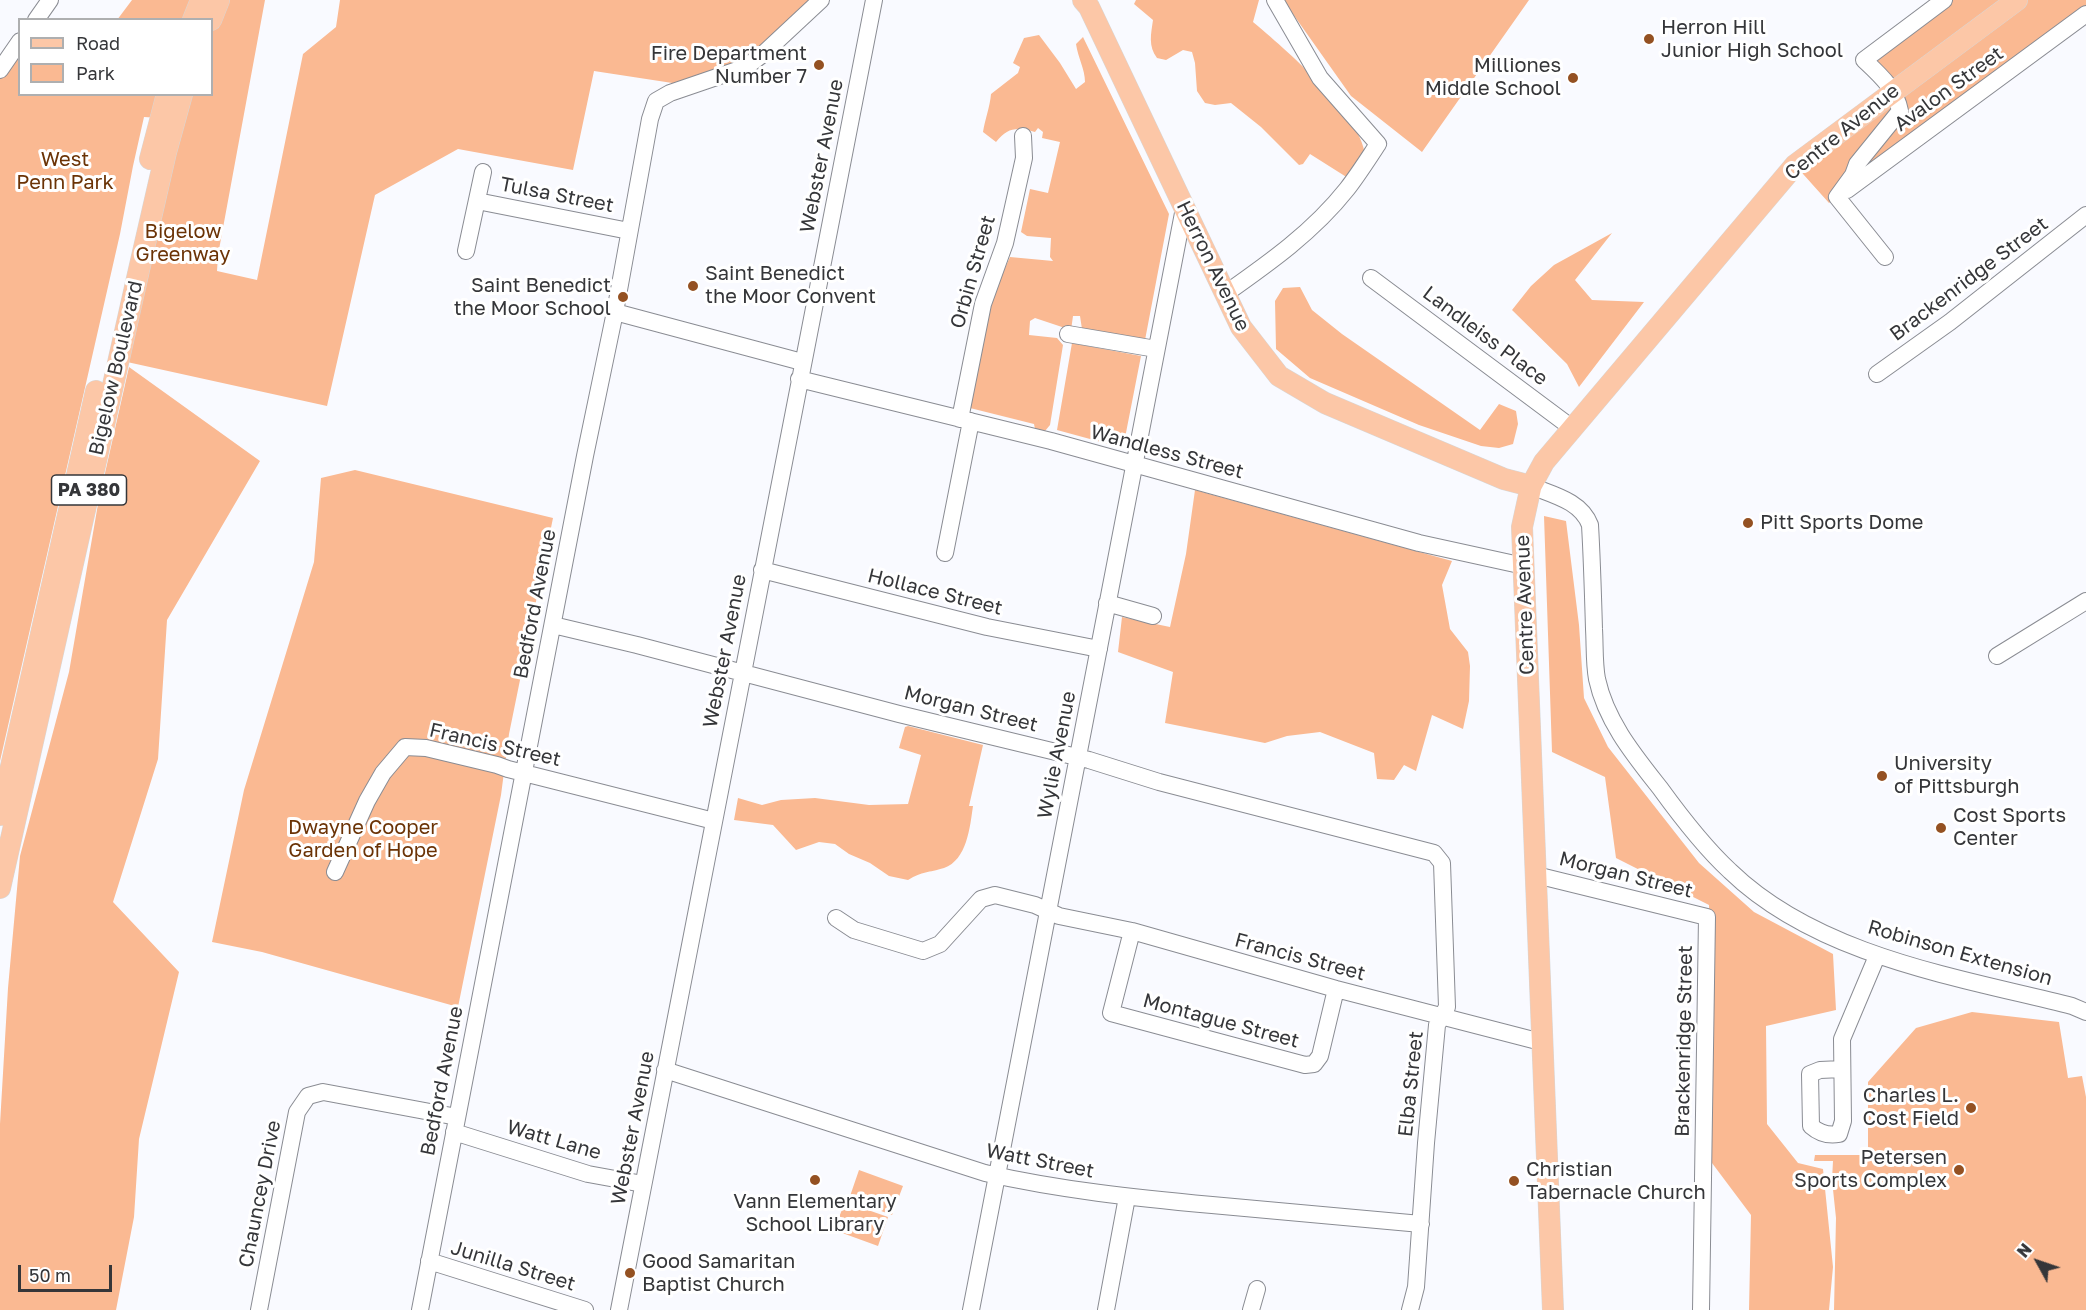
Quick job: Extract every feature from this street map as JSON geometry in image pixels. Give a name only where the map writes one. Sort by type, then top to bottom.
[{"type":"main road","points":[[194,18],[201,0]]},
{"type":"main road","points":[[212,18],[219,0]]},
{"type":"main road","name":"Herron Avenue","points":[[1083,0],[1089,7],[1240,327],[1279,376],[1325,403],[1504,479],[1531,486]]},
{"type":"main road","name":"Centre Avenue","points":[[1553,1310],[1522,527],[1531,486],[1544,462],[1795,165],[2017,0]]},
{"type":"main road","name":"Bigelow Boulevard","points":[[0,815],[149,161],[166,96]]},
{"type":"main road","name":"Bigelow Boulevard","points":[[0,888],[133,296],[166,152],[181,96]]},
{"type":"street","points":[[37,18],[50,0]]},
{"type":"street","name":"Bedford Avenue","points":[[420,1310],[587,445],[615,312],[650,119],[656,101],[670,93],[746,67],[821,0]]},
{"type":"street","name":"Webster Avenue","points":[[619,1310],[874,0]]},
{"type":"street","points":[[1225,294],[1290,248],[1323,216],[1348,189],[1378,144],[1320,78],[1275,0]]},
{"type":"street","points":[[1885,257],[1837,197],[1853,175],[1857,164],[1900,111],[1893,91],[1864,60],[1944,0]]},
{"type":"street","name":"Avalon Street","points":[[1837,197],[2086,14]]},
{"type":"street","points":[[0,70],[18,44]]},
{"type":"street","name":"Orbin Street","points":[[945,553],[983,304],[1008,232],[1024,158],[1023,136]]},
{"type":"street","points":[[466,251],[483,172]]},
{"type":"street","name":"Tulsa Street","points":[[477,201],[629,231]]},
{"type":"street","name":"Wylie Avenue","points":[[971,1310],[1184,208]]},
{"type":"street","name":"Brackenridge Street","points":[[1877,374],[1950,322],[2086,215]]},
{"type":"street","name":"Landleiss Place","points":[[1371,278],[1572,428]]},
{"type":"street","name":"Wandless Street","points":[[615,312],[965,420],[1051,441],[1419,543],[1524,566]]},
{"type":"street","points":[[1068,334],[1156,349]]},
{"type":"street","name":"Robinson Extension","points":[[1531,486],[1566,500],[1586,514],[1590,525],[1597,678],[1606,705],[1625,742],[1692,830],[1730,872],[1785,912],[1817,930],[1877,956],[2061,1003],[2086,1012]]},
{"type":"street","name":"Hollace Street","points":[[762,570],[987,627],[1099,649]]},
{"type":"street","points":[[1997,656],[2086,601]]},
{"type":"street","points":[[1107,603],[1153,616]]},
{"type":"street","name":"Morgan Street","points":[[553,626],[637,645],[1078,758],[1159,782],[1434,853],[1442,863]]},
{"type":"street","name":"Francis Street","points":[[335,872],[368,801],[384,773],[405,747],[426,748],[714,821]]},
{"type":"street","name":"Elba Street","points":[[1410,1310],[1416,1287],[1437,1025],[1447,1007],[1442,863]]},
{"type":"street","name":"Morgan Street","points":[[1536,875],[1707,917]]},
{"type":"street","name":"Francis Street","points":[[836,918],[854,930],[923,951],[940,944],[981,899],[995,895],[1035,905],[1059,916],[1132,932],[1336,989],[1541,1042]]},
{"type":"street","name":"Brackenridge Street","points":[[1701,1310],[1707,917]]},
{"type":"street","name":"Montague Street","points":[[1132,932],[1111,1013],[1305,1065],[1314,1064],[1320,1056],[1336,989]]},
{"type":"street","points":[[1842,1069],[1842,1040],[1877,956]]},
{"type":"street","name":"Watt Street","points":[[665,1070],[997,1176],[1077,1191],[1127,1197],[1421,1224]]},
{"type":"street","name":"Chauncey Drive","points":[[259,1310],[297,1112],[308,1096],[323,1092],[455,1125]]},
{"type":"street","name":"Watt Lane","points":[[455,1125],[588,1174],[643,1184]]},
{"type":"street","points":[[1106,1310],[1127,1197]]},
{"type":"street","name":"Junilla Street","points":[[429,1261],[585,1310]]},
{"type":"street","points":[[1251,1310],[1257,1289]]},
{"type":"green space","points":[[132,0],[201,0],[193,18],[118,18]]},
{"type":"green space","name":"Bigelow Greenway","points":[[219,0],[265,0],[218,255],[217,271],[257,280],[303,54],[336,27],[340,0],[821,0],[763,54],[692,86],[594,71],[573,170],[458,149],[375,195],[327,406],[118,360],[182,96],[213,96],[211,18]]},
{"type":"green space","points":[[1136,0],[1259,0],[1253,22],[1319,83],[1350,121],[1360,139],[1365,155],[1348,178],[1310,154],[1303,164],[1299,165],[1261,127],[1231,103],[1215,105],[1205,103],[1197,91],[1192,52],[1183,50],[1166,60],[1157,58],[1151,44],[1153,20],[1134,4]]},
{"type":"green space","points":[[1283,0],[1529,0],[1422,152],[1351,96]]},
{"type":"green space","points":[[1944,0],[2086,0],[2086,14],[1829,203],[1795,165],[1893,91],[1864,60]]},
{"type":"green space","points":[[1039,35],[1076,89],[1085,82],[1076,44],[1083,37],[1169,214],[1145,340],[1082,329],[1080,316],[1073,316],[1071,330],[1035,318],[1030,321],[1029,335],[1057,338],[1063,345],[1050,425],[1045,431],[1035,429],[1034,424],[970,408],[989,309],[1010,257],[1053,261],[1050,257],[1051,238],[1027,236],[1021,232],[1030,189],[1048,193],[1060,142],[1042,138],[1043,132],[1038,128],[1035,132],[1023,129],[1009,131],[996,142],[983,132],[991,94],[1018,73],[1020,67],[1013,63],[1024,38]]},
{"type":"green space","name":"West Penn Park","points":[[18,43],[18,96],[167,96],[160,118],[144,117],[120,234],[0,761],[0,70]]},
{"type":"green space","points":[[1612,233],[1575,280],[1592,300],[1644,302],[1579,387],[1567,364],[1512,310],[1531,286],[1554,265]]},
{"type":"green space","points":[[1300,287],[1312,310],[1342,334],[1480,430],[1499,404],[1516,411],[1518,424],[1513,444],[1499,448],[1481,446],[1419,425],[1310,378],[1276,349],[1275,301],[1283,288]]},
{"type":"green space","points":[[1072,343],[1141,356],[1123,448],[1057,430]]},
{"type":"green space","points":[[129,367],[260,461],[167,620],[158,759],[113,902],[179,972],[139,1139],[134,1217],[116,1310],[0,1310],[0,1124],[8,988],[20,856],[69,672],[98,504]]},
{"type":"green space","name":"Dwayne Cooper Garden of Hope","points":[[355,470],[553,518],[509,734],[501,795],[458,1007],[262,952],[212,942],[244,790],[314,562],[321,478]]},
{"type":"green space","points":[[1195,490],[1452,561],[1442,585],[1450,629],[1468,652],[1469,701],[1463,729],[1432,715],[1416,771],[1404,765],[1394,780],[1377,779],[1374,753],[1320,732],[1287,736],[1265,743],[1165,723],[1173,672],[1118,652],[1122,617],[1170,627],[1186,554]]},
{"type":"green space","points":[[1544,516],[1566,521],[1579,625],[1584,698],[1608,747],[1699,863],[1754,912],[1833,954],[1836,1010],[1766,1026],[1767,1124],[1798,1163],[1823,1169],[1833,1267],[1829,1310],[1749,1310],[1751,1215],[1706,1155],[1712,1047],[1709,905],[1616,858],[1605,777],[1552,752]]},
{"type":"green space","points":[[905,727],[983,745],[969,806],[973,806],[969,833],[958,858],[952,864],[908,880],[889,876],[835,844],[819,842],[796,850],[773,825],[734,820],[738,798],[762,805],[781,800],[815,798],[869,805],[908,804],[921,755],[899,748]]},
{"type":"green space","name":"Charles L. Cost Field","points":[[1972,1012],[2059,1022],[2068,1078],[2082,1076],[2086,1097],[2086,1310],[1834,1310],[1836,1218],[1832,1180],[1833,1161],[1814,1161],[1815,1155],[1868,1155],[1868,1082],[1916,1028]]},
{"type":"green space","points":[[859,1170],[903,1186],[892,1215],[849,1199]]},
{"type":"green space","points":[[845,1202],[888,1217],[878,1246],[834,1230]]},
{"type":"place","name":"Herron Hill Junior High School","points":[[1649,39]]},
{"type":"place","name":"Fire Department Number 7","points":[[819,65]]},
{"type":"place","name":"Milliones Middle School","points":[[1573,78]]},
{"type":"place","name":"Saint Benedict the Moor Convent","points":[[693,286]]},
{"type":"place","name":"Saint Benedict the Moor School","points":[[623,297]]},
{"type":"place","name":"Pitt Sports Dome","points":[[1748,523]]},
{"type":"place","name":"University of Pittsburgh","points":[[1882,776]]},
{"type":"place","name":"Cost Sports Center","points":[[1941,828]]},
{"type":"place","name":"Charles L. Cost Field","points":[[1971,1108]]},
{"type":"place","name":"Petersen Sports Complex","points":[[1959,1170]]},
{"type":"place","name":"Vann Elementary School Library","points":[[815,1180]]},
{"type":"place","name":"Christian Tabernacle Church","points":[[1514,1181]]},
{"type":"place","name":"Good Samaritan Baptist Church","points":[[630,1273]]}]
